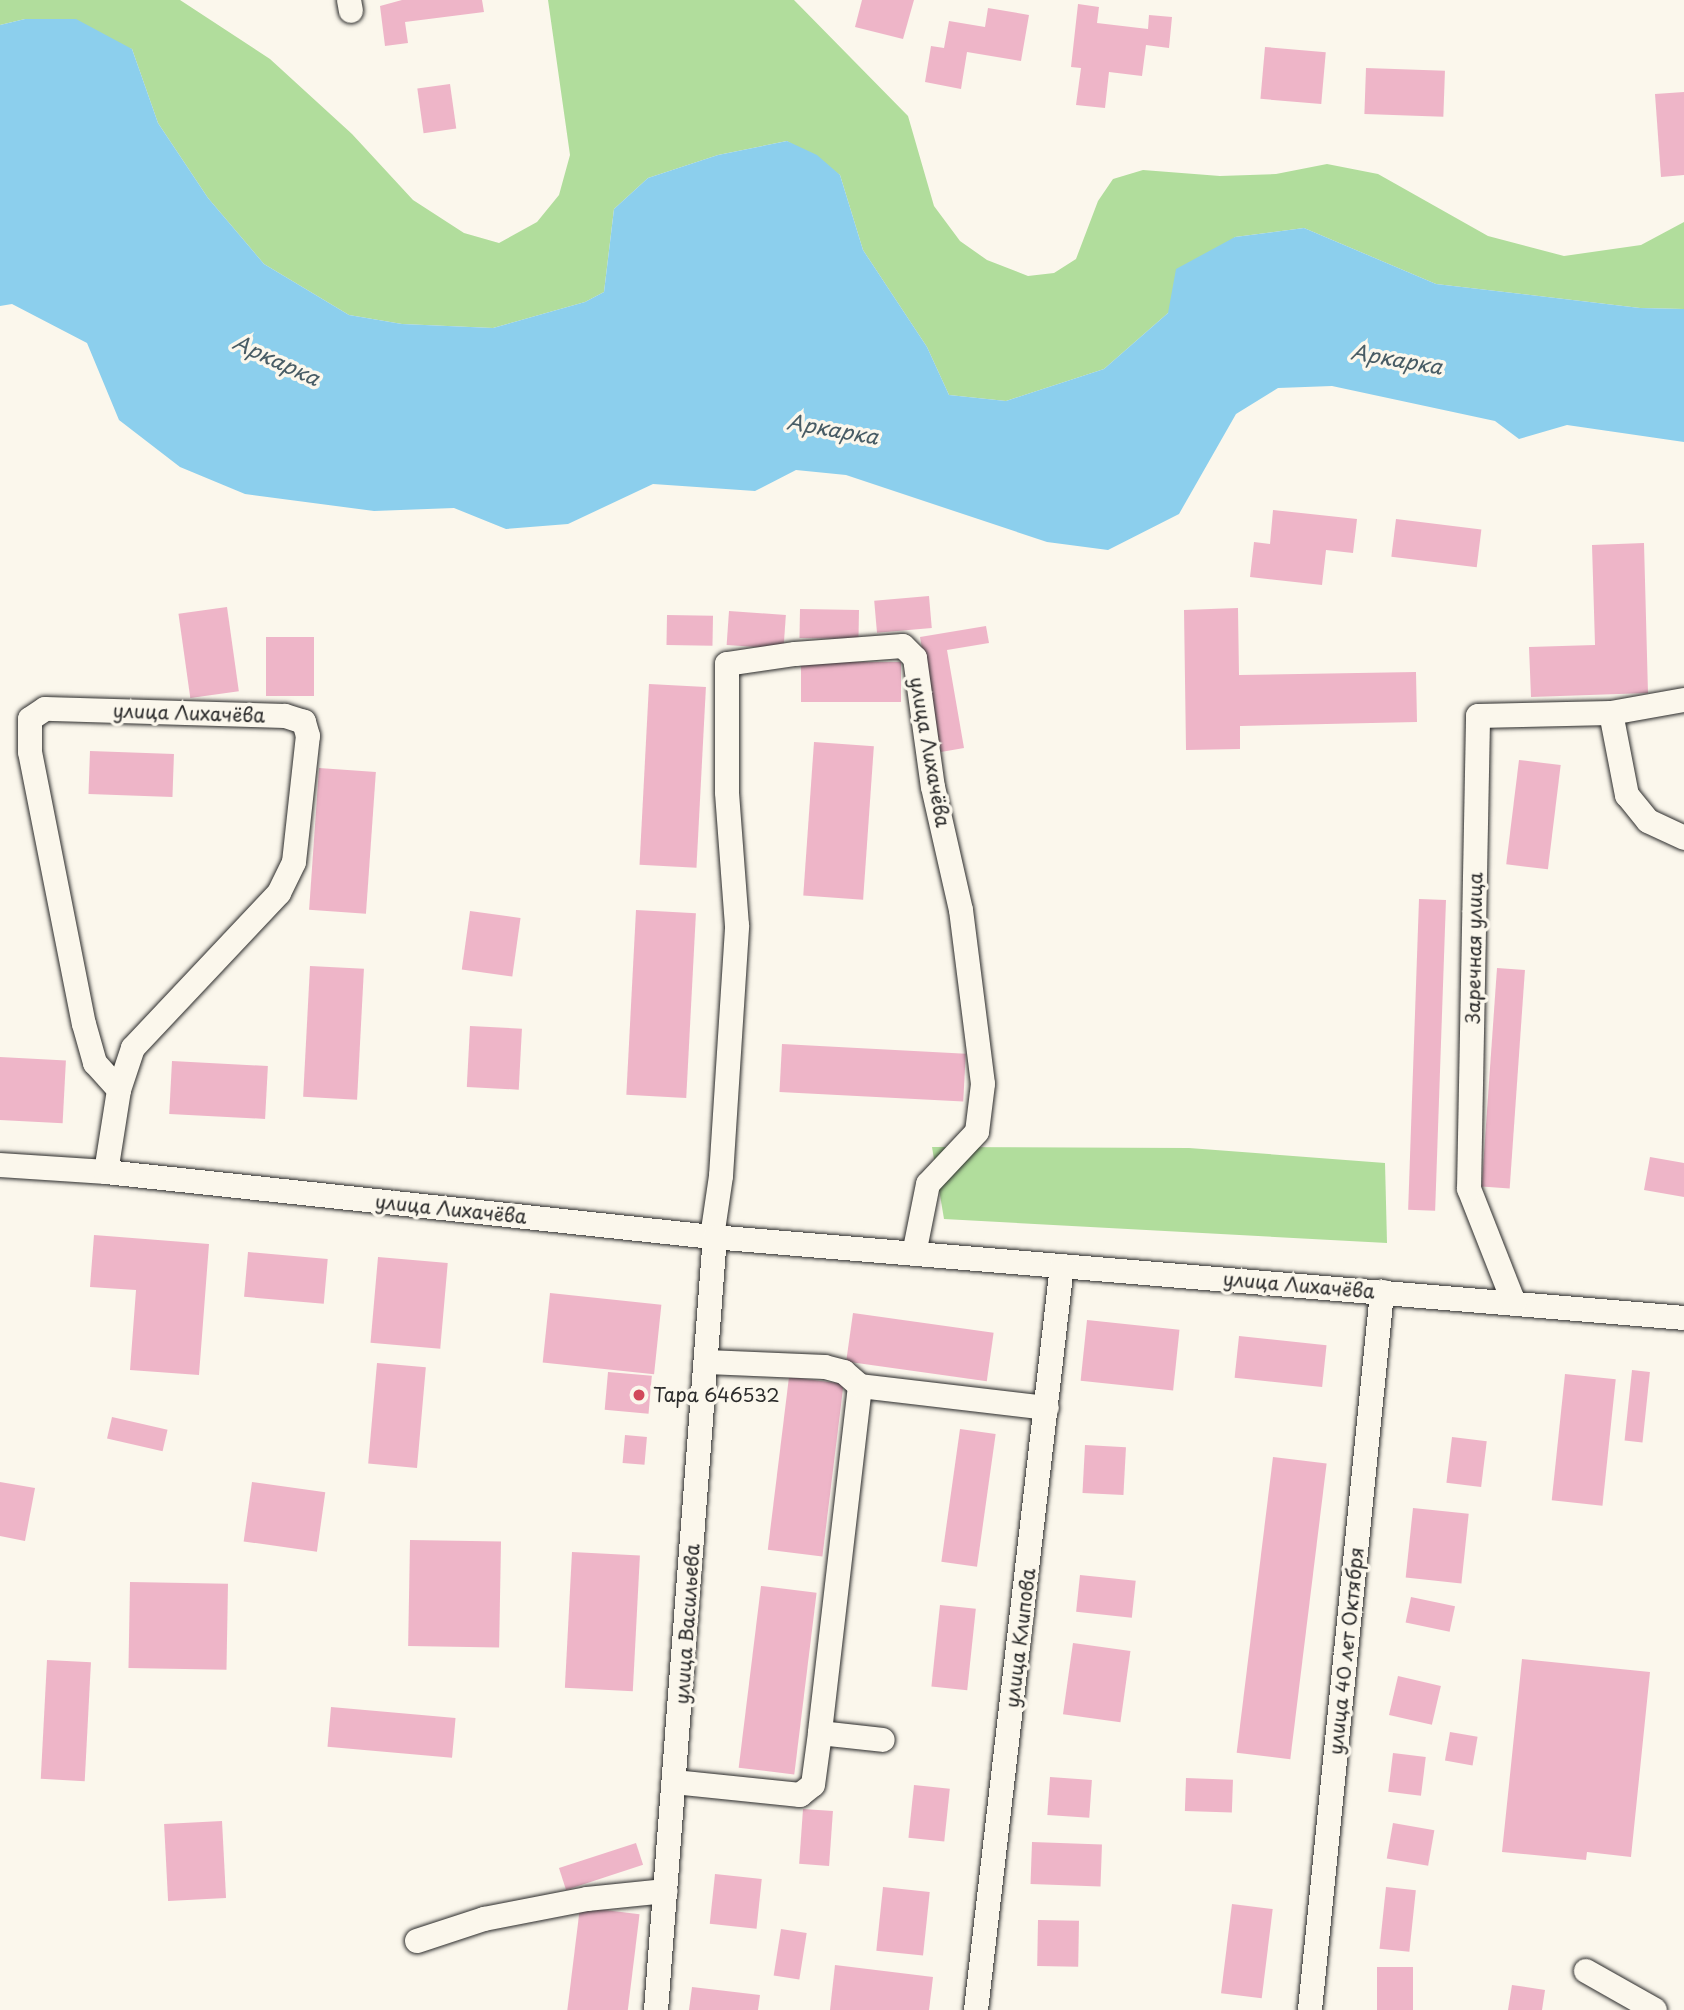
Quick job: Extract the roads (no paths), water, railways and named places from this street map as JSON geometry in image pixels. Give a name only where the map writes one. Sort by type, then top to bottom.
[{"type":"street","name":"улица Лихачёва","points":[[714,1237],[721,1176],[737,926],[727,792],[727,664],[795,654],[903,646],[915,658],[933,787],[961,910],[983,1084],[977,1132],[928,1184],[914,1254]]},
{"type":"street","name":"Заречная улица","points":[[1514,1303],[1469,1189],[1478,716],[1611,713],[1684,700]]},
{"type":"street","name":"улица Лихачёва","points":[[106,1172],[119,1090],[133,1048],[279,893],[294,862],[308,736],[304,722],[285,716],[45,709],[30,719],[30,752],[84,1024],[95,1063],[119,1090]]},
{"type":"street","points":[[1611,713],[1628,795],[1648,821],[1684,838]]},
{"type":"street","name":"улица Лихачёва","points":[[0,1165],[106,1172],[714,1237],[1684,1318]]},
{"type":"street","name":"улица Васильева","points":[[656,2010],[707,1362],[714,1237]]},
{"type":"street","name":"улица Клипова","points":[[976,2010],[1062,1266]]},
{"type":"street","name":"улица 40 лет Октября","points":[[1310,2010],[1382,1292]]},
{"type":"street","points":[[707,1362],[825,1367],[844,1372],[860,1386],[1047,1408]]},
{"type":"street","points":[[674,1782],[800,1795],[813,1785],[860,1386]]},
{"type":"street","points":[[820,1733],[883,1740]]},
{"type":"street","points":[[417,1941],[484,1919],[586,1899],[666,1891]]},
{"type":"street","points":[[1586,1971],[1655,2010]]},
{"type":"water","name":"Аркарка","points":[[25,19],[76,19],[132,49],[158,123],[208,198],[264,264],[349,315],[402,324],[493,328],[585,302],[604,292],[614,209],[648,178],[718,155],[787,141],[817,155],[840,175],[863,250],[927,347],[949,395],[1006,401],[1104,369],[1168,313],[1176,269],[1235,237],[1304,228],[1436,284],[1640,308],[1684,309],[1684,442],[1567,425],[1519,439],[1495,421],[1332,386],[1278,388],[1236,414],[1179,514],[1108,550],[1047,542],[846,475],[796,470],[755,491],[653,484],[568,524],[506,529],[454,508],[374,511],[245,494],[180,467],[119,420],[87,343],[12,304],[0,306],[0,25]]},
{"type":"place","name":"Тара 646532","points":[[639,1395]]}]
